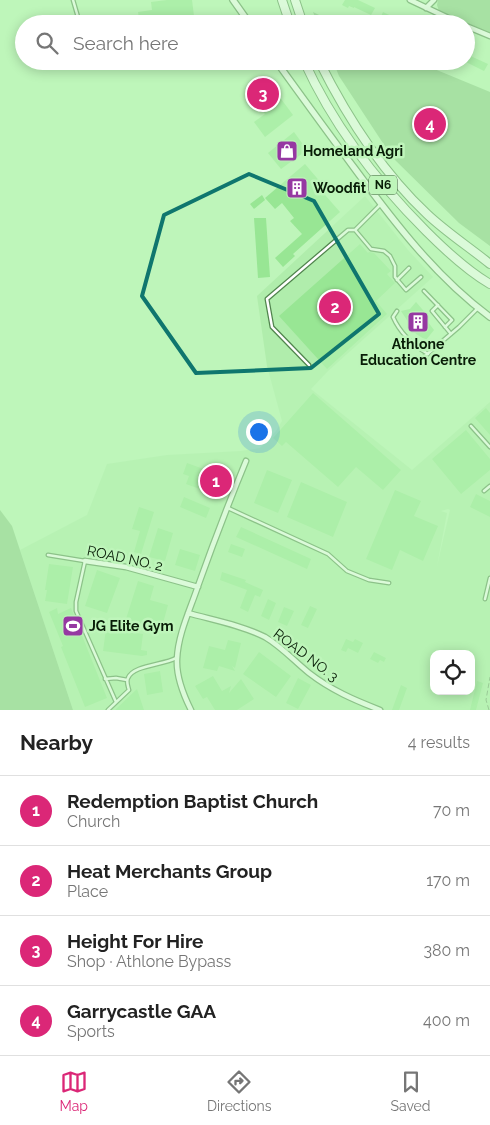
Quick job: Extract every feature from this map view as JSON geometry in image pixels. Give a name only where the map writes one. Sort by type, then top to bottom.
[{"type":"highway","points":[[282,0],[287,15]]},
{"type":"highway","points":[[295,0],[300,15]]},
{"type":"highway","name":"N6","points":[[309,70],[332,115],[356,152],[377,178],[444,250],[489,284]]},
{"type":"highway","name":"N6","points":[[323,70],[354,124],[387,170],[426,213],[489,262]]},
{"type":"street","points":[[233,0],[244,15]]},
{"type":"street","points":[[410,0],[441,15]]},
{"type":"street","points":[[426,8],[434,0]]},
{"type":"street","points":[[475,30],[490,36]]},
{"type":"street","points":[[283,70],[381,204],[432,266],[490,317]]},
{"type":"street","points":[[191,710],[179,681],[177,657],[182,631],[227,507],[246,461]]},
{"type":"street","name":"ROAD NO. 2","points":[[85,561],[126,567],[198,587]]},
{"type":"street","name":"ROAD NO. 3","points":[[188,613],[260,635],[276,644],[308,672],[338,692],[380,710]]},
{"type":"lane","points":[[74,0],[78,15]]},
{"type":"lane","points":[[308,365],[272,327],[268,299],[348,230],[354,230],[381,204]]},
{"type":"lane","points":[[354,230],[371,249],[384,251],[390,256],[395,266],[394,277],[406,290],[421,277]]},
{"type":"lane","points":[[397,280],[409,268]]},
{"type":"lane","points":[[424,291],[452,320],[445,327]]},
{"type":"lane","points":[[438,305],[432,311],[451,334]]},
{"type":"lane","points":[[418,362],[478,308]]},
{"type":"lane","points":[[397,311],[393,318],[396,323],[414,345],[428,354]]},
{"type":"lane","points":[[471,426],[490,447]]},
{"type":"lane","points":[[484,491],[490,486]]},
{"type":"lane","points":[[227,507],[328,554],[348,571],[369,580],[389,582]]},
{"type":"lane","name":"ROAD NO. 2","points":[[48,555],[85,561]]},
{"type":"lane","points":[[85,561],[76,602],[76,611],[116,702]]},
{"type":"lane","points":[[485,599],[490,578]]},
{"type":"lane","points":[[108,710],[129,690],[127,680],[129,675],[137,668],[168,662],[177,657]]},
{"type":"lane","points":[[105,679],[127,680]]},
{"type":"path","points":[[489,710],[486,700],[490,677]]},
{"type":"highlighted area","points":[[249,174],[314,201],[379,314],[311,368],[196,373],[142,296],[164,215]]},
{"type":"shaded area","points":[[438,0],[490,0],[490,33],[475,27],[475,15],[448,15],[439,11]]},
{"type":"shaded area","points":[[337,70],[437,70],[490,92],[490,246],[459,223],[392,157]]},
{"type":"shaded area","points":[[365,196],[408,250],[433,277],[328,371],[311,389],[412,470],[490,402],[490,710],[73,710],[20,550],[87,515],[107,464],[167,455],[241,451],[260,448],[276,431],[282,421],[267,366],[257,296]],"holes":[[[450,510],[437,566],[447,513],[441,511]]]},
{"type":"shaded area","points":[[0,510],[12,526],[73,710],[0,710]]},
{"type":"building","points":[[192,0],[194,15],[138,15],[138,12],[152,10],[151,2]]},
{"type":"building","points":[[345,0],[358,0],[375,8],[371,15],[354,7],[349,6],[348,8],[342,5]]},
{"type":"building","points":[[475,58],[488,64],[484,71],[475,66]]},
{"type":"building","points":[[267,80],[293,115],[265,137],[254,122],[265,114],[249,94]]},
{"type":"building","name":"Homeland Agri","points":[[294,132],[307,150],[281,169],[268,153]]},
{"type":"building","points":[[305,164],[322,184],[318,187],[340,212],[293,254],[295,256],[283,267],[275,258],[302,234],[290,221],[294,218],[282,203],[275,209],[265,198]]},
{"type":"building","points":[[262,195],[265,200],[254,209],[250,204]]},
{"type":"building","points":[[254,218],[266,218],[270,277],[258,278]]},
{"type":"building","points":[[360,244],[368,253],[374,253],[391,271],[387,274],[395,283],[376,301],[387,314],[327,369],[279,316]]},
{"type":"building","name":"Athlone Education Centre","points":[[416,302],[428,316],[425,318],[434,330],[426,340],[416,334],[401,311],[410,309]]},
{"type":"building","points":[[313,393],[401,470],[383,490],[356,467],[338,487],[286,442],[282,446],[273,438]]},
{"type":"building","points":[[486,408],[490,413],[490,435],[475,418]]},
{"type":"building","points":[[466,430],[490,459],[490,470],[461,494],[432,459]]},
{"type":"building","points":[[187,463],[223,476],[216,495],[186,484],[189,476],[183,474]]},
{"type":"building","points":[[267,470],[292,480],[278,513],[254,503]]},
{"type":"building","points":[[301,482],[347,502],[333,537],[287,517]]},
{"type":"building","points":[[395,490],[421,501],[414,516],[438,526],[423,561],[400,550],[392,570],[366,559]]},
{"type":"building","points":[[476,494],[490,501],[490,517],[470,507]]},
{"type":"building","points":[[184,497],[210,508],[206,518],[180,507]]},
{"type":"building","points":[[139,507],[154,512],[141,554],[134,552],[140,531],[132,529]]},
{"type":"building","points":[[241,527],[311,559],[307,569],[236,537]]},
{"type":"building","points":[[158,528],[173,533],[165,561],[149,557]]},
{"type":"building","points":[[231,544],[245,549],[242,557],[228,552]]},
{"type":"building","points":[[180,549],[200,555],[195,571],[175,565]]},
{"type":"building","points":[[49,564],[73,567],[67,604],[45,601]]},
{"type":"building","points":[[97,570],[120,578],[107,613],[85,606]]},
{"type":"building","points":[[222,572],[246,580],[245,582],[263,590],[260,597],[255,595],[248,612],[240,608],[247,590],[220,580]]},
{"type":"building","points":[[138,581],[154,586],[150,600],[168,605],[162,627],[144,620],[141,628],[125,622]]},
{"type":"building","points":[[268,599],[276,603],[269,620],[261,616]]},
{"type":"building","points":[[310,606],[317,609],[308,628],[301,625]]},
{"type":"building","points":[[284,607],[294,611],[287,626],[278,622]]},
{"type":"building","points":[[57,608],[58,614],[71,608],[107,698],[85,707],[49,612]]},
{"type":"building","points":[[106,629],[143,634],[141,650],[147,651],[147,655],[103,651]]},
{"type":"building","points":[[346,639],[353,642],[355,639],[363,643],[358,653],[348,648],[346,652],[341,650]]},
{"type":"building","points":[[228,640],[241,643],[235,668],[232,666],[235,671],[219,666],[217,671],[203,668],[209,646],[225,650]]},
{"type":"building","points":[[259,652],[291,676],[276,697],[243,674]]},
{"type":"building","points":[[374,652],[386,658],[384,662],[380,660],[378,663],[370,659]]},
{"type":"building","points":[[160,671],[163,692],[147,695],[144,674]]},
{"type":"building","points":[[213,676],[222,691],[231,686],[229,693],[241,679],[254,699],[237,710],[215,710],[207,697],[203,699],[195,686]]},
{"type":"building","points":[[298,678],[311,685],[298,709],[286,703]]},
{"type":"building","points":[[477,681],[483,683],[476,710],[470,710],[475,695]]},
{"type":"building","points":[[401,685],[407,688],[399,710],[392,710]]},
{"type":"building","points":[[137,689],[144,710],[115,710]]},
{"type":"place","name":"Height For Hire","points":[[263,94]]},
{"type":"place","name":"Garrycastle GAA","points":[[430,124]]},
{"type":"place","name":"Homeland Agri","points":[[287,151]]},
{"type":"place","name":"Woodfit","points":[[297,188]]},
{"type":"place","name":"Heat Merchants Group","points":[[335,307]]},
{"type":"place","name":"Athlone Education Centre","points":[[418,322]]},
{"type":"place","name":"Redemption Baptist Church","points":[[216,481]]},
{"type":"place","name":"JG Elite Gym","points":[[73,626]]}]
